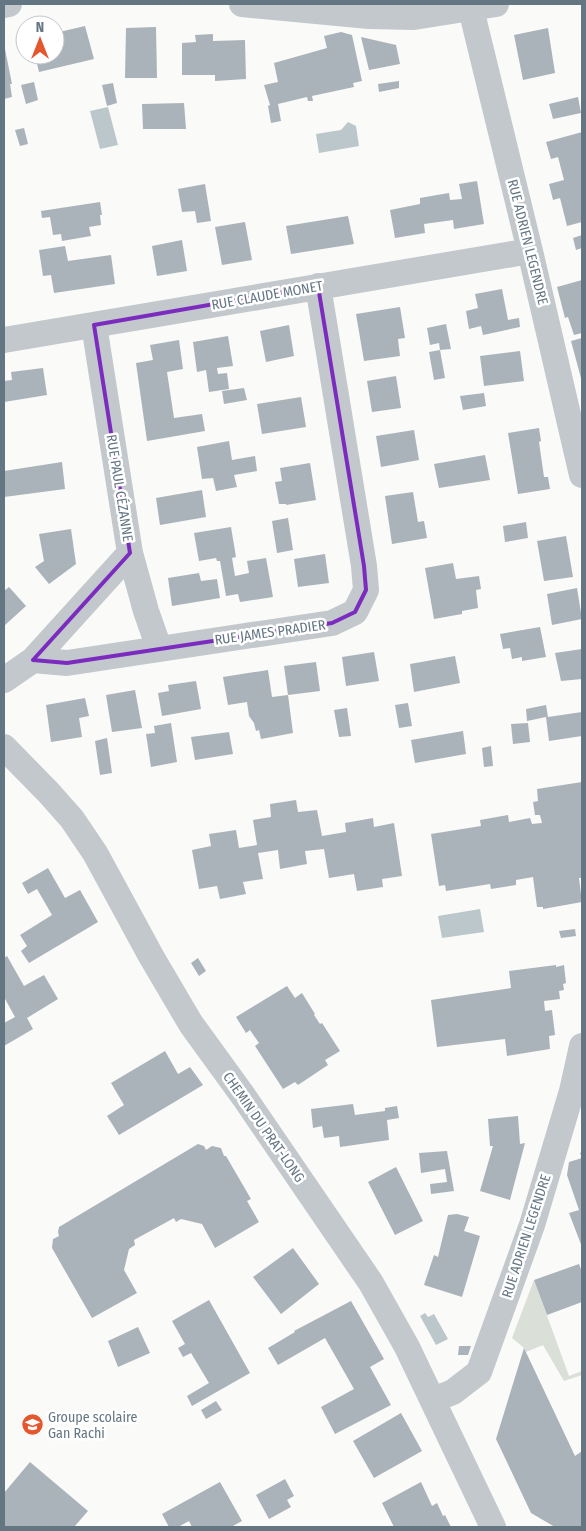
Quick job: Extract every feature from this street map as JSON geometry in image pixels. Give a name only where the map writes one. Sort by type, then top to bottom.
[{"type":"street","points":[[4,5],[9,4]]},
{"type":"street","points":[[242,4],[369,16],[414,17],[484,6]]},
{"type":"street","name":"RUE ADRIEN LEGENDRE","points":[[484,6],[530,251],[582,475]]},
{"type":"street","name":"RUE CLAUDE MONET","points":[[4,340],[530,251]]},
{"type":"street","name":"RUE JAMES PRADIER","points":[[32,660],[67,663],[332,623],[355,612],[366,590],[364,566],[318,286]]},
{"type":"street","name":"RUE PAUL CÉZANNE","points":[[94,325],[130,553],[146,611],[159,648]]},
{"type":"street","points":[[4,680],[32,660],[130,553]]},
{"type":"street","name":"CHEMIN DU PRAT-LONG","points":[[4,747],[50,793],[72,819],[95,853],[151,956],[191,1024],[244,1097],[371,1283],[407,1347],[493,1527]]},
{"type":"street","name":"RUE ADRIEN LEGENDRE","points":[[433,1400],[453,1392],[479,1372],[532,1225],[572,1091],[582,1046]]},
{"type":"highlighted area","points":[[318,286],[364,566],[366,590],[355,612],[332,623],[67,663],[33,660],[130,553],[94,325]]},
{"type":"shaded area","points":[[108,107],[118,145],[100,149],[90,111]]},
{"type":"shaded area","points":[[348,122],[356,126],[359,146],[319,153],[316,134],[341,130]]},
{"type":"shaded area","points":[[480,909],[484,932],[442,938],[438,916]]},
{"type":"shaded area","points":[[534,1280],[569,1376],[582,1371],[582,1375],[564,1381],[543,1345],[526,1352],[512,1338]]},
{"type":"shaded area","points":[[425,1313],[428,1317],[434,1314],[448,1339],[436,1345],[420,1316]]},
{"type":"building","points":[[85,26],[94,59],[39,72],[37,65],[65,65],[65,31]]},
{"type":"building","points":[[156,27],[157,78],[125,78],[126,28]]},
{"type":"building","points":[[548,28],[555,73],[523,80],[514,35]]},
{"type":"building","points":[[341,32],[352,35],[362,81],[353,83],[354,87],[312,96],[313,101],[308,101],[307,97],[278,104],[281,121],[271,123],[268,106],[270,105],[264,85],[278,82],[274,63],[327,48],[324,36]]},
{"type":"building","points":[[213,34],[213,41],[245,40],[246,79],[215,81],[215,75],[182,75],[182,43],[196,42],[195,35]]},
{"type":"building","points":[[361,37],[396,45],[400,64],[369,70]]},
{"type":"building","points":[[5,49],[12,84],[10,84],[12,97],[4,99]]},
{"type":"building","points":[[399,81],[399,88],[379,92],[378,84]]},
{"type":"building","points":[[34,82],[38,100],[26,104],[21,85]]},
{"type":"building","points":[[113,83],[117,103],[107,106],[102,85]]},
{"type":"building","points":[[578,97],[581,113],[553,119],[549,104]]},
{"type":"building","points":[[184,103],[186,129],[143,129],[142,104]]},
{"type":"building","points":[[24,128],[28,144],[20,146],[15,130]]},
{"type":"building","points":[[582,132],[582,222],[567,226],[560,198],[553,200],[549,184],[564,180],[558,157],[551,159],[546,142]]},
{"type":"building","points":[[477,181],[484,224],[454,229],[453,220],[424,224],[425,233],[395,238],[390,210],[420,204],[420,198],[449,193],[450,200],[462,199],[459,184]]},
{"type":"building","points":[[205,184],[211,221],[197,223],[195,211],[182,212],[178,189]]},
{"type":"building","points":[[100,202],[101,225],[89,227],[91,236],[62,241],[61,234],[53,235],[50,217],[42,218],[41,211]]},
{"type":"building","points":[[348,216],[354,244],[291,254],[286,226]]},
{"type":"building","points":[[245,222],[252,260],[222,265],[215,227]]},
{"type":"building","points":[[582,235],[582,248],[576,250],[573,238]]},
{"type":"building","points":[[182,240],[187,271],[157,276],[152,246]]},
{"type":"building","points":[[65,246],[68,261],[111,255],[115,284],[54,293],[51,275],[43,276],[39,250]]},
{"type":"building","points":[[582,280],[582,333],[574,335],[568,317],[565,318],[557,287]]},
{"type":"building","points":[[502,289],[508,320],[519,318],[520,327],[483,335],[481,326],[469,329],[466,311],[478,308],[475,294]]},
{"type":"building","points":[[400,307],[405,338],[398,339],[400,356],[364,361],[356,314]]},
{"type":"building","points":[[446,324],[451,349],[440,350],[439,343],[430,345],[427,328]]},
{"type":"building","points":[[289,325],[294,356],[266,362],[260,331]]},
{"type":"building","points":[[228,336],[233,366],[217,368],[218,374],[227,373],[229,389],[209,392],[206,370],[197,372],[193,342]]},
{"type":"building","points":[[582,338],[582,382],[571,341]]},
{"type":"building","points":[[179,340],[183,369],[167,372],[174,418],[202,414],[205,431],[147,441],[136,363],[153,360],[150,345]]},
{"type":"building","points":[[440,350],[445,378],[434,380],[429,352]]},
{"type":"building","points":[[520,351],[524,381],[484,386],[480,356]]},
{"type":"building","points":[[43,368],[47,395],[4,402],[4,381],[12,380],[11,372]]},
{"type":"building","points":[[396,376],[401,408],[372,412],[367,381]]},
{"type":"building","points":[[244,388],[247,400],[224,404],[222,391]]},
{"type":"building","points":[[484,393],[486,406],[463,410],[460,396]]},
{"type":"building","points":[[301,397],[306,427],[262,434],[257,404]]},
{"type":"building","points":[[539,428],[544,477],[548,477],[550,489],[518,494],[508,433]]},
{"type":"building","points":[[414,430],[419,460],[381,467],[376,436]]},
{"type":"building","points":[[229,441],[232,460],[255,456],[257,471],[234,475],[237,487],[216,491],[213,478],[202,479],[197,447]]},
{"type":"building","points":[[485,455],[490,480],[439,488],[434,464]]},
{"type":"building","points":[[62,462],[65,489],[4,497],[4,471]]},
{"type":"building","points":[[310,463],[316,500],[286,505],[279,504],[275,482],[282,481],[280,468]]},
{"type":"building","points":[[202,490],[206,517],[160,525],[156,498]]},
{"type":"building","points":[[413,492],[418,522],[424,521],[427,538],[392,544],[385,496]]},
{"type":"building","points":[[288,518],[293,550],[277,553],[272,521]]},
{"type":"building","points":[[526,522],[528,538],[505,542],[503,526]]},
{"type":"building","points":[[231,527],[236,557],[232,558],[235,576],[249,573],[247,561],[266,558],[273,597],[240,602],[238,594],[226,596],[220,561],[217,561],[216,558],[199,561],[194,533]]},
{"type":"building","points":[[71,529],[76,564],[49,584],[35,567],[44,561],[39,534]]},
{"type":"building","points":[[566,536],[573,577],[544,581],[537,541]]},
{"type":"building","points":[[325,554],[329,583],[298,587],[294,559]]},
{"type":"building","points":[[453,563],[456,579],[479,576],[481,589],[476,590],[478,608],[462,611],[462,614],[434,619],[425,568]]},
{"type":"building","points":[[199,573],[201,581],[217,579],[220,598],[172,606],[168,578]]},
{"type":"building","points":[[9,587],[26,606],[4,626],[4,591]]},
{"type":"building","points":[[577,588],[582,619],[552,625],[547,594]]},
{"type":"building","points":[[540,627],[546,657],[522,661],[522,657],[512,659],[510,648],[503,649],[500,634]]},
{"type":"building","points":[[582,649],[582,679],[561,681],[555,653]]},
{"type":"building","points":[[374,652],[379,681],[346,686],[342,657]]},
{"type":"building","points":[[455,656],[460,683],[414,692],[410,664]]},
{"type":"building","points":[[316,662],[320,691],[288,695],[284,666]]},
{"type":"building","points":[[268,670],[272,697],[288,695],[293,733],[261,739],[259,730],[256,731],[254,723],[249,716],[247,702],[228,705],[223,677]]},
{"type":"building","points":[[196,681],[201,709],[162,716],[158,693],[169,691],[168,685]]},
{"type":"building","points":[[135,690],[142,728],[112,732],[106,695]]},
{"type":"building","points":[[85,698],[89,716],[79,718],[82,737],[51,742],[46,705]]},
{"type":"building","points":[[408,703],[412,726],[399,728],[395,705]]},
{"type":"building","points":[[546,705],[548,717],[582,712],[582,736],[549,741],[546,717],[527,721],[526,709]]},
{"type":"building","points":[[347,708],[351,736],[339,737],[334,710]]},
{"type":"building","points":[[171,723],[177,762],[151,767],[146,734],[155,733],[154,726]]},
{"type":"building","points":[[528,723],[530,742],[513,744],[511,724]]},
{"type":"building","points":[[463,731],[466,754],[415,763],[411,740]]},
{"type":"building","points":[[229,732],[233,754],[195,760],[191,737]]},
{"type":"building","points":[[107,738],[112,773],[100,775],[95,741]]},
{"type":"building","points":[[491,746],[493,766],[484,767],[482,748]]},
{"type":"building","points":[[582,782],[582,878],[579,878],[582,902],[543,909],[543,907],[537,907],[533,877],[516,880],[516,885],[491,889],[490,884],[446,891],[445,885],[439,886],[431,834],[481,826],[480,820],[508,815],[509,822],[530,818],[532,824],[542,823],[540,815],[535,815],[533,802],[538,801],[537,789]]},
{"type":"building","points":[[296,800],[298,812],[317,810],[322,836],[346,832],[345,823],[373,818],[374,827],[394,823],[402,876],[382,879],[383,887],[357,891],[354,874],[329,878],[324,849],[305,851],[307,864],[280,869],[278,850],[258,853],[263,879],[243,882],[246,894],[220,899],[217,886],[199,889],[192,850],[211,846],[209,834],[236,830],[239,848],[257,845],[253,820],[271,817],[270,804]]},
{"type":"building","points":[[48,868],[65,898],[80,890],[98,922],[29,963],[21,951],[27,946],[20,935],[52,915],[37,889],[28,894],[22,883]]},
{"type":"building","points":[[575,929],[576,936],[561,938],[559,931]]},
{"type":"building","points":[[7,956],[24,986],[44,975],[58,999],[27,1018],[33,1029],[4,1046],[4,1023],[15,1017],[4,997],[4,958]]},
{"type":"building","points":[[198,958],[206,971],[199,976],[191,963]]},
{"type":"building","points":[[556,965],[556,967],[564,965],[566,983],[563,984],[564,990],[559,991],[560,999],[544,1001],[545,1011],[552,1010],[555,1035],[549,1036],[550,1049],[507,1056],[505,1039],[437,1047],[431,1000],[511,988],[509,971]]},
{"type":"building","points":[[287,986],[295,998],[302,993],[314,1015],[320,1024],[322,1023],[340,1051],[325,1060],[328,1065],[298,1085],[295,1082],[283,1089],[255,1046],[259,1043],[250,1030],[246,1033],[236,1017]]},
{"type":"building","points":[[165,1051],[178,1074],[190,1067],[203,1085],[119,1135],[107,1116],[124,1105],[111,1083]]},
{"type":"building","points":[[353,1104],[355,1115],[385,1111],[385,1108],[397,1106],[399,1118],[387,1120],[389,1140],[340,1147],[339,1136],[324,1138],[322,1126],[313,1128],[311,1109]]},
{"type":"building","points":[[518,1116],[520,1144],[525,1143],[510,1200],[480,1191],[493,1146],[490,1146],[488,1119]]},
{"type":"building","points":[[198,1144],[204,1146],[206,1150],[212,1146],[221,1148],[251,1199],[247,1201],[259,1222],[215,1248],[202,1224],[181,1219],[176,1222],[174,1218],[134,1240],[135,1245],[129,1249],[124,1270],[137,1293],[92,1318],[52,1248],[53,1239],[59,1236],[59,1227]]},
{"type":"building","points":[[447,1151],[454,1191],[431,1194],[430,1184],[447,1182],[445,1169],[421,1173],[419,1153]]},
{"type":"building","points":[[582,1158],[582,1247],[569,1213],[579,1210],[567,1175],[569,1162]]},
{"type":"building","points":[[396,1167],[423,1221],[395,1235],[368,1182]]},
{"type":"building","points":[[457,1214],[469,1217],[464,1231],[480,1236],[462,1297],[424,1285],[434,1255],[438,1257],[448,1215]]},
{"type":"building","points":[[293,1248],[319,1284],[281,1314],[253,1277]]},
{"type":"building","points":[[579,1264],[582,1272],[582,1302],[547,1315],[534,1280]]},
{"type":"building","points":[[209,1300],[250,1373],[192,1406],[187,1396],[209,1383],[191,1353],[183,1357],[178,1348],[185,1344],[172,1321]]},
{"type":"building","points":[[351,1301],[384,1359],[370,1367],[391,1405],[335,1434],[321,1407],[354,1389],[325,1338],[278,1365],[268,1348],[294,1331]]},
{"type":"building","points":[[138,1327],[150,1353],[118,1367],[108,1341]]},
{"type":"building","points":[[459,1346],[471,1346],[468,1355],[458,1355]]},
{"type":"building","points":[[524,1348],[575,1456],[582,1451],[582,1527],[555,1527],[531,1513],[496,1439]]},
{"type":"building","points":[[216,1401],[222,1410],[206,1419],[201,1410]]},
{"type":"building","points":[[401,1413],[422,1451],[374,1478],[353,1441]]},
{"type":"building","points":[[30,1462],[88,1511],[74,1527],[4,1527],[4,1493]]},
{"type":"building","points":[[285,1479],[294,1496],[287,1500],[291,1507],[269,1519],[256,1495]]},
{"type":"building","points":[[220,1482],[242,1521],[231,1527],[192,1527],[189,1521],[178,1527],[169,1527],[162,1514]]},
{"type":"building","points":[[421,1482],[432,1506],[437,1503],[451,1527],[394,1527],[382,1503]]},
{"type":"place","name":"Groupe scolaire Gan Rachi","points":[[32,1425]]}]
